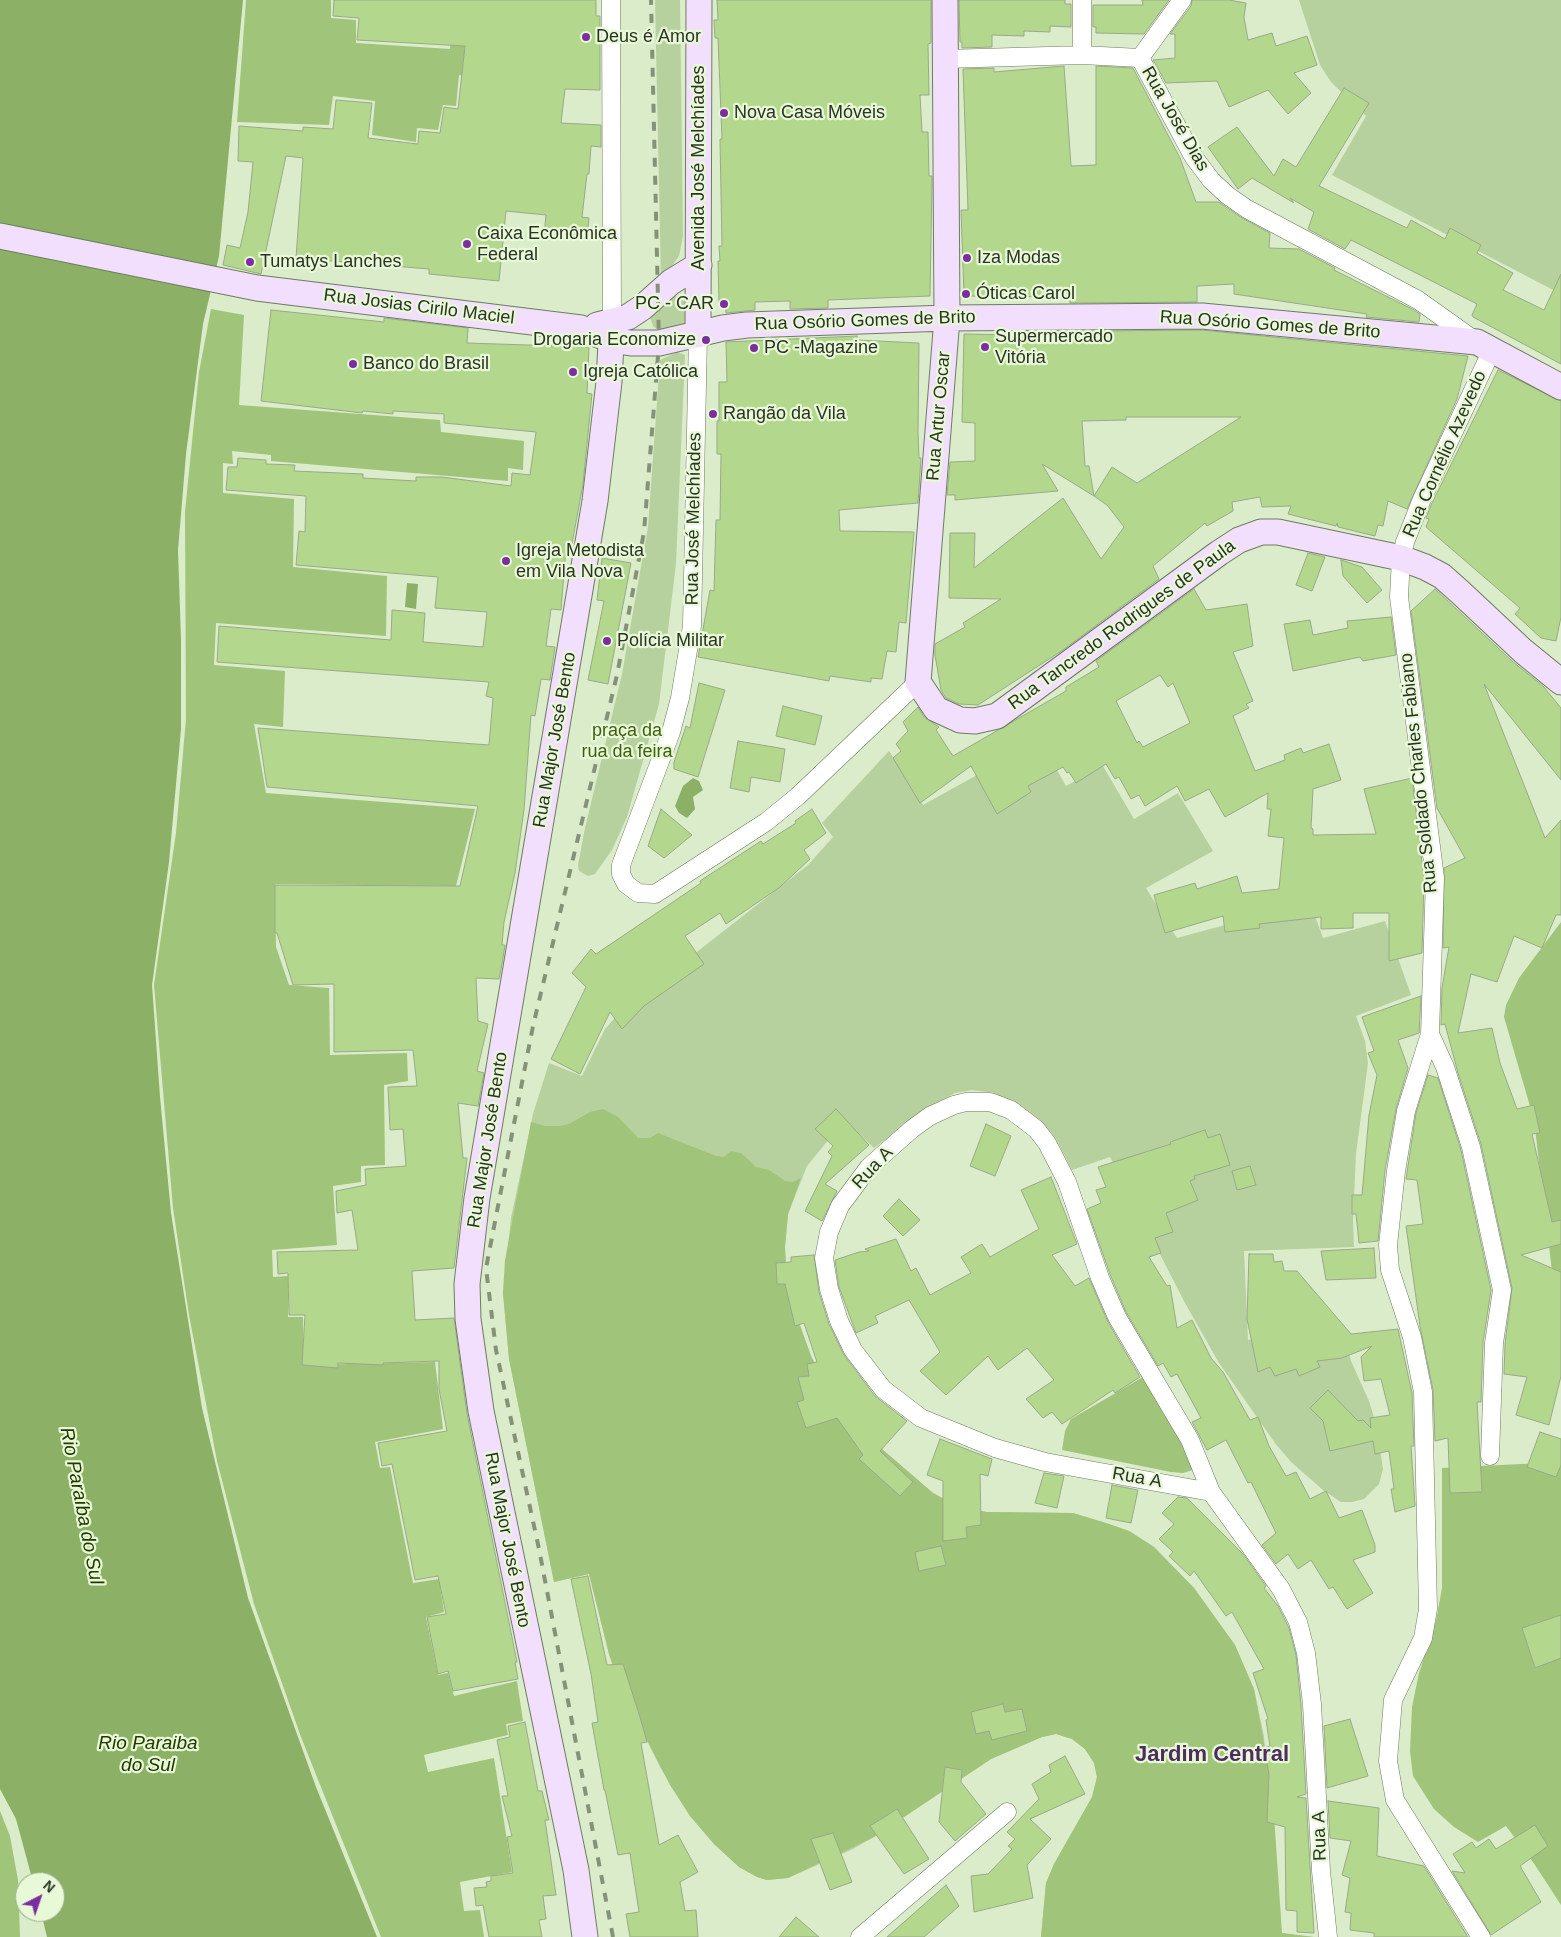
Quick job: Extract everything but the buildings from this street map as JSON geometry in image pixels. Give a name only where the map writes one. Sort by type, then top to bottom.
[{"type":"street","points":[[611,0],[612,331]]},
{"type":"street","name":"Avenida José Melchíades","points":[[698,335],[699,0]]},
{"type":"street","name":"Rua Artur Oscar","points":[[918,682],[947,318],[945,0]]},
{"type":"street","points":[[1082,0],[1082,55]]},
{"type":"street","points":[[1140,58],[1182,0]]},
{"type":"street","name":"Rua José Dias","points":[[945,59],[1082,55],[1140,58],[1193,156],[1211,180],[1227,195],[1242,206],[1424,304],[1485,346]]},
{"type":"street","name":"Rua Josias Cirilo Maciel","points":[[0,236],[257,288],[612,331],[630,343],[659,343],[698,335]]},
{"type":"street","name":"Rua Josias Cirilo Maciel","points":[[612,331],[671,282],[699,266]]},
{"type":"street","name":"Rua Osório Gomes de Brito","points":[[698,335],[747,325],[947,318],[1202,316],[1485,346],[1561,387]]},
{"type":"street","name":"Rua Major José Bento","points":[[585,1937],[576,1870],[481,1411],[468,1318],[467,1284],[477,1198],[595,501],[609,382],[612,331]]},
{"type":"street","name":"Rua José Melchíades","points":[[698,335],[692,626],[680,698],[671,732],[621,869],[626,884],[638,893],[654,894],[766,822],[798,796],[918,682]]},
{"type":"street","name":"Rua Cornélio Azevedo","points":[[1401,558],[1405,542],[1422,499],[1485,346]]},
{"type":"street","name":"Rua Tancredo Rodrigues de Paula","points":[[918,682],[936,709],[952,718],[975,721],[996,716],[1219,553],[1239,540],[1261,532],[1278,532],[1401,558],[1426,567],[1442,576],[1523,651],[1561,682]]},
{"type":"street","name":"Rua Soldado Charles Fabiano","points":[[1401,558],[1399,597],[1435,878],[1430,1034],[1445,1067],[1471,1147],[1502,1290],[1494,1343],[1490,1456]]},
{"type":"street","points":[[1430,1034],[1406,1111],[1396,1171],[1388,1245],[1390,1270],[1412,1337],[1423,1392],[1428,1608],[1423,1638],[1393,1700],[1388,1761],[1395,1800],[1481,1937]]},
{"type":"street","name":"Rua A","points":[[1211,1492],[1045,1462],[995,1448],[921,1418],[883,1389],[853,1350],[839,1321],[829,1289],[824,1258],[829,1232],[840,1206],[869,1167],[930,1116],[960,1103],[980,1101],[1000,1105],[1011,1110],[1036,1129],[1047,1143],[1067,1182],[1111,1305],[1190,1440],[1211,1492],[1281,1589],[1298,1622],[1304,1641],[1316,1746],[1321,1870],[1328,1937]]},
{"type":"street","points":[[860,1937],[1007,1812]]},
{"type":"green space","points":[[655,0],[680,0],[683,236],[679,256],[661,281]]},
{"type":"green space","points":[[1299,0],[1561,0],[1561,294],[1332,175],[1366,116],[1331,82],[1320,65]]},
{"type":"green space","points":[[673,295],[681,298],[687,305],[685,326],[660,332],[653,326],[650,317]]},
{"type":"green space","name":"praça da rua da feira","points":[[677,352],[685,355],[676,564],[659,704],[627,817],[612,850],[595,874],[588,876],[579,871],[578,865],[622,674],[648,527],[660,360]]},
{"type":"green space","points":[[1040,740],[1066,786],[1103,766],[1134,819],[1178,793],[1213,851],[1146,888],[1177,938],[1310,902],[1323,938],[1385,921],[1411,995],[1356,1016],[1365,1041],[1368,1063],[1356,1154],[1353,1220],[1354,1247],[1244,1251],[1248,1340],[1341,1324],[1351,1361],[1369,1401],[1376,1424],[1383,1469],[1379,1484],[1364,1499],[1341,1502],[1323,1490],[1291,1462],[1275,1443],[1219,1363],[1185,1303],[1110,1157],[1072,1170],[1050,1131],[1030,1113],[994,1093],[972,1090],[955,1093],[933,1105],[874,1148],[847,1122],[830,1138],[807,1166],[788,1214],[785,1247],[788,1292],[811,1356],[821,1376],[875,1443],[933,1493],[959,1507],[987,1512],[1073,1513],[1129,1531],[1154,1547],[1194,1588],[1235,1645],[1254,1689],[1264,1736],[1279,1933],[1314,1937],[1041,1937],[1046,1883],[1054,1864],[1092,1797],[1097,1777],[1094,1763],[1085,1749],[1072,1739],[1056,1734],[1042,1737],[991,1759],[874,1837],[851,1850],[788,1878],[767,1880],[757,1877],[739,1867],[714,1844],[690,1816],[660,1767],[620,1687],[609,1654],[589,1574],[554,1582],[509,1359],[503,1293],[511,1218],[533,1114],[549,1063],[582,1076],[605,1029],[620,1012],[808,865],[833,837],[822,823],[889,751],[923,805]]},
{"type":"shaded area","points":[[246,0],[331,0],[331,18],[356,20],[356,43],[450,49],[452,7],[477,78],[459,75],[456,106],[443,105],[438,130],[417,128],[416,142],[372,135],[375,101],[333,96],[329,125],[237,122]]},
{"type":"shaded area","points":[[211,309],[244,315],[239,405],[440,420],[441,432],[524,441],[523,470],[508,468],[508,481],[271,461],[271,455],[232,451],[233,464],[223,463],[223,493],[294,499],[293,567],[387,576],[386,636],[216,623],[214,665],[285,671],[283,727],[254,724],[266,793],[475,809],[456,886],[275,884],[276,947],[289,985],[329,988],[330,1055],[407,1053],[408,1081],[384,1085],[385,1165],[361,1166],[361,1182],[333,1186],[337,1245],[272,1250],[273,1277],[288,1276],[288,1317],[303,1317],[304,1365],[435,1362],[443,1429],[375,1442],[380,1468],[390,1467],[413,1583],[439,1579],[444,1612],[426,1617],[438,1675],[448,1673],[454,1696],[517,1681],[523,1721],[506,1724],[508,1735],[424,1755],[428,1772],[494,1758],[512,1872],[460,1882],[464,1911],[480,1910],[484,1937],[381,1937],[301,1737],[254,1604],[217,1461],[189,1315],[173,1208],[154,985],[176,833],[186,719],[185,512],[199,372]]},
{"type":"shaded area","points":[[1561,922],[1561,1347],[1534,1120],[1504,1017],[1506,1005],[1519,978]]},
{"type":"shaded area","points":[[603,1109],[618,1117],[638,1138],[650,1138],[658,1133],[716,1156],[724,1157],[731,1151],[741,1153],[756,1167],[769,1170],[785,1181],[793,1182],[801,1178],[788,1214],[785,1247],[786,1273],[788,1292],[811,1356],[821,1376],[875,1443],[933,1493],[959,1507],[987,1512],[1073,1513],[1129,1531],[1154,1547],[1194,1588],[1235,1645],[1254,1689],[1272,1786],[1282,1933],[1314,1937],[1041,1937],[1046,1883],[1054,1864],[1092,1797],[1097,1777],[1094,1763],[1085,1749],[1072,1739],[1056,1734],[1042,1737],[991,1759],[874,1837],[788,1878],[767,1880],[757,1877],[739,1867],[714,1844],[690,1816],[670,1785],[620,1687],[609,1654],[589,1574],[554,1582],[509,1359],[503,1293],[505,1260],[531,1122],[545,1126],[560,1126],[569,1124],[590,1112]]},
{"type":"shaded area","points":[[1143,1377],[1195,1459],[1193,1470],[1183,1473],[1171,1472],[1062,1450],[1065,1431],[1071,1419]]},
{"type":"shaded area","points":[[1561,1462],[1561,1905],[1535,1865],[1506,1826],[1478,1842],[1454,1827],[1434,1809],[1413,1776],[1410,1751],[1412,1707],[1419,1673],[1436,1621],[1442,1588],[1442,1468]]},
{"type":"shaded area","points":[[0,1811],[10,1836],[17,1872],[15,1872],[15,1922],[19,1922],[20,1937],[0,1937]]},
{"type":"water","name":"Rio Paraiba do Sul","points":[[0,0],[243,0],[219,256],[203,324],[186,454],[178,550],[181,639],[181,729],[169,862],[152,985],[171,1213],[202,1408],[248,1598],[316,1787],[377,1937],[47,1937],[43,1922],[65,1922],[65,1872],[30,1872],[16,1819],[0,1789]]},
{"type":"water","points":[[407,583],[418,584],[416,609],[405,607]]},
{"type":"water","points":[[693,778],[699,781],[703,790],[693,797],[695,809],[687,818],[679,813],[675,806],[683,786]]},
{"type":"railway","points":[[613,1937],[539,1549],[496,1350],[486,1268],[533,1026],[617,675],[644,532],[659,343],[651,0]]},
{"type":"place","name":"Deus é Amor","points":[[586,37]]},
{"type":"place","name":"Nova Casa Móveis","points":[[724,113]]},
{"type":"place","name":"Caixa Econômica Federal","points":[[467,244]]},
{"type":"place","name":"Iza Modas","points":[[967,258]]},
{"type":"place","name":"Tumatys Lanches","points":[[250,262]]},
{"type":"place","name":"Óticas Carol","points":[[966,294]]},
{"type":"place","name":"PC - CAR","points":[[724,304]]},
{"type":"place","name":"Drogaria Economize","points":[[706,340]]},
{"type":"place","name":"Supermercado Vitória","points":[[985,347]]},
{"type":"place","name":"PC -Magazine","points":[[754,348]]},
{"type":"place","name":"Banco do Brasil","points":[[353,364]]},
{"type":"place","name":"Igreja Católica","points":[[573,372]]},
{"type":"place","name":"Rangão da Vila","points":[[713,414]]},
{"type":"place","name":"Igreja Metodista em Vila Nova","points":[[506,561]]},
{"type":"place","name":"Polícia Militar","points":[[607,641]]},
{"type":"district","name":"Jardim Central","points":[[1212,1755]]},
{"type":"water label","name":"Rio Paraíba do Sul","points":[[81,1506]]}]
